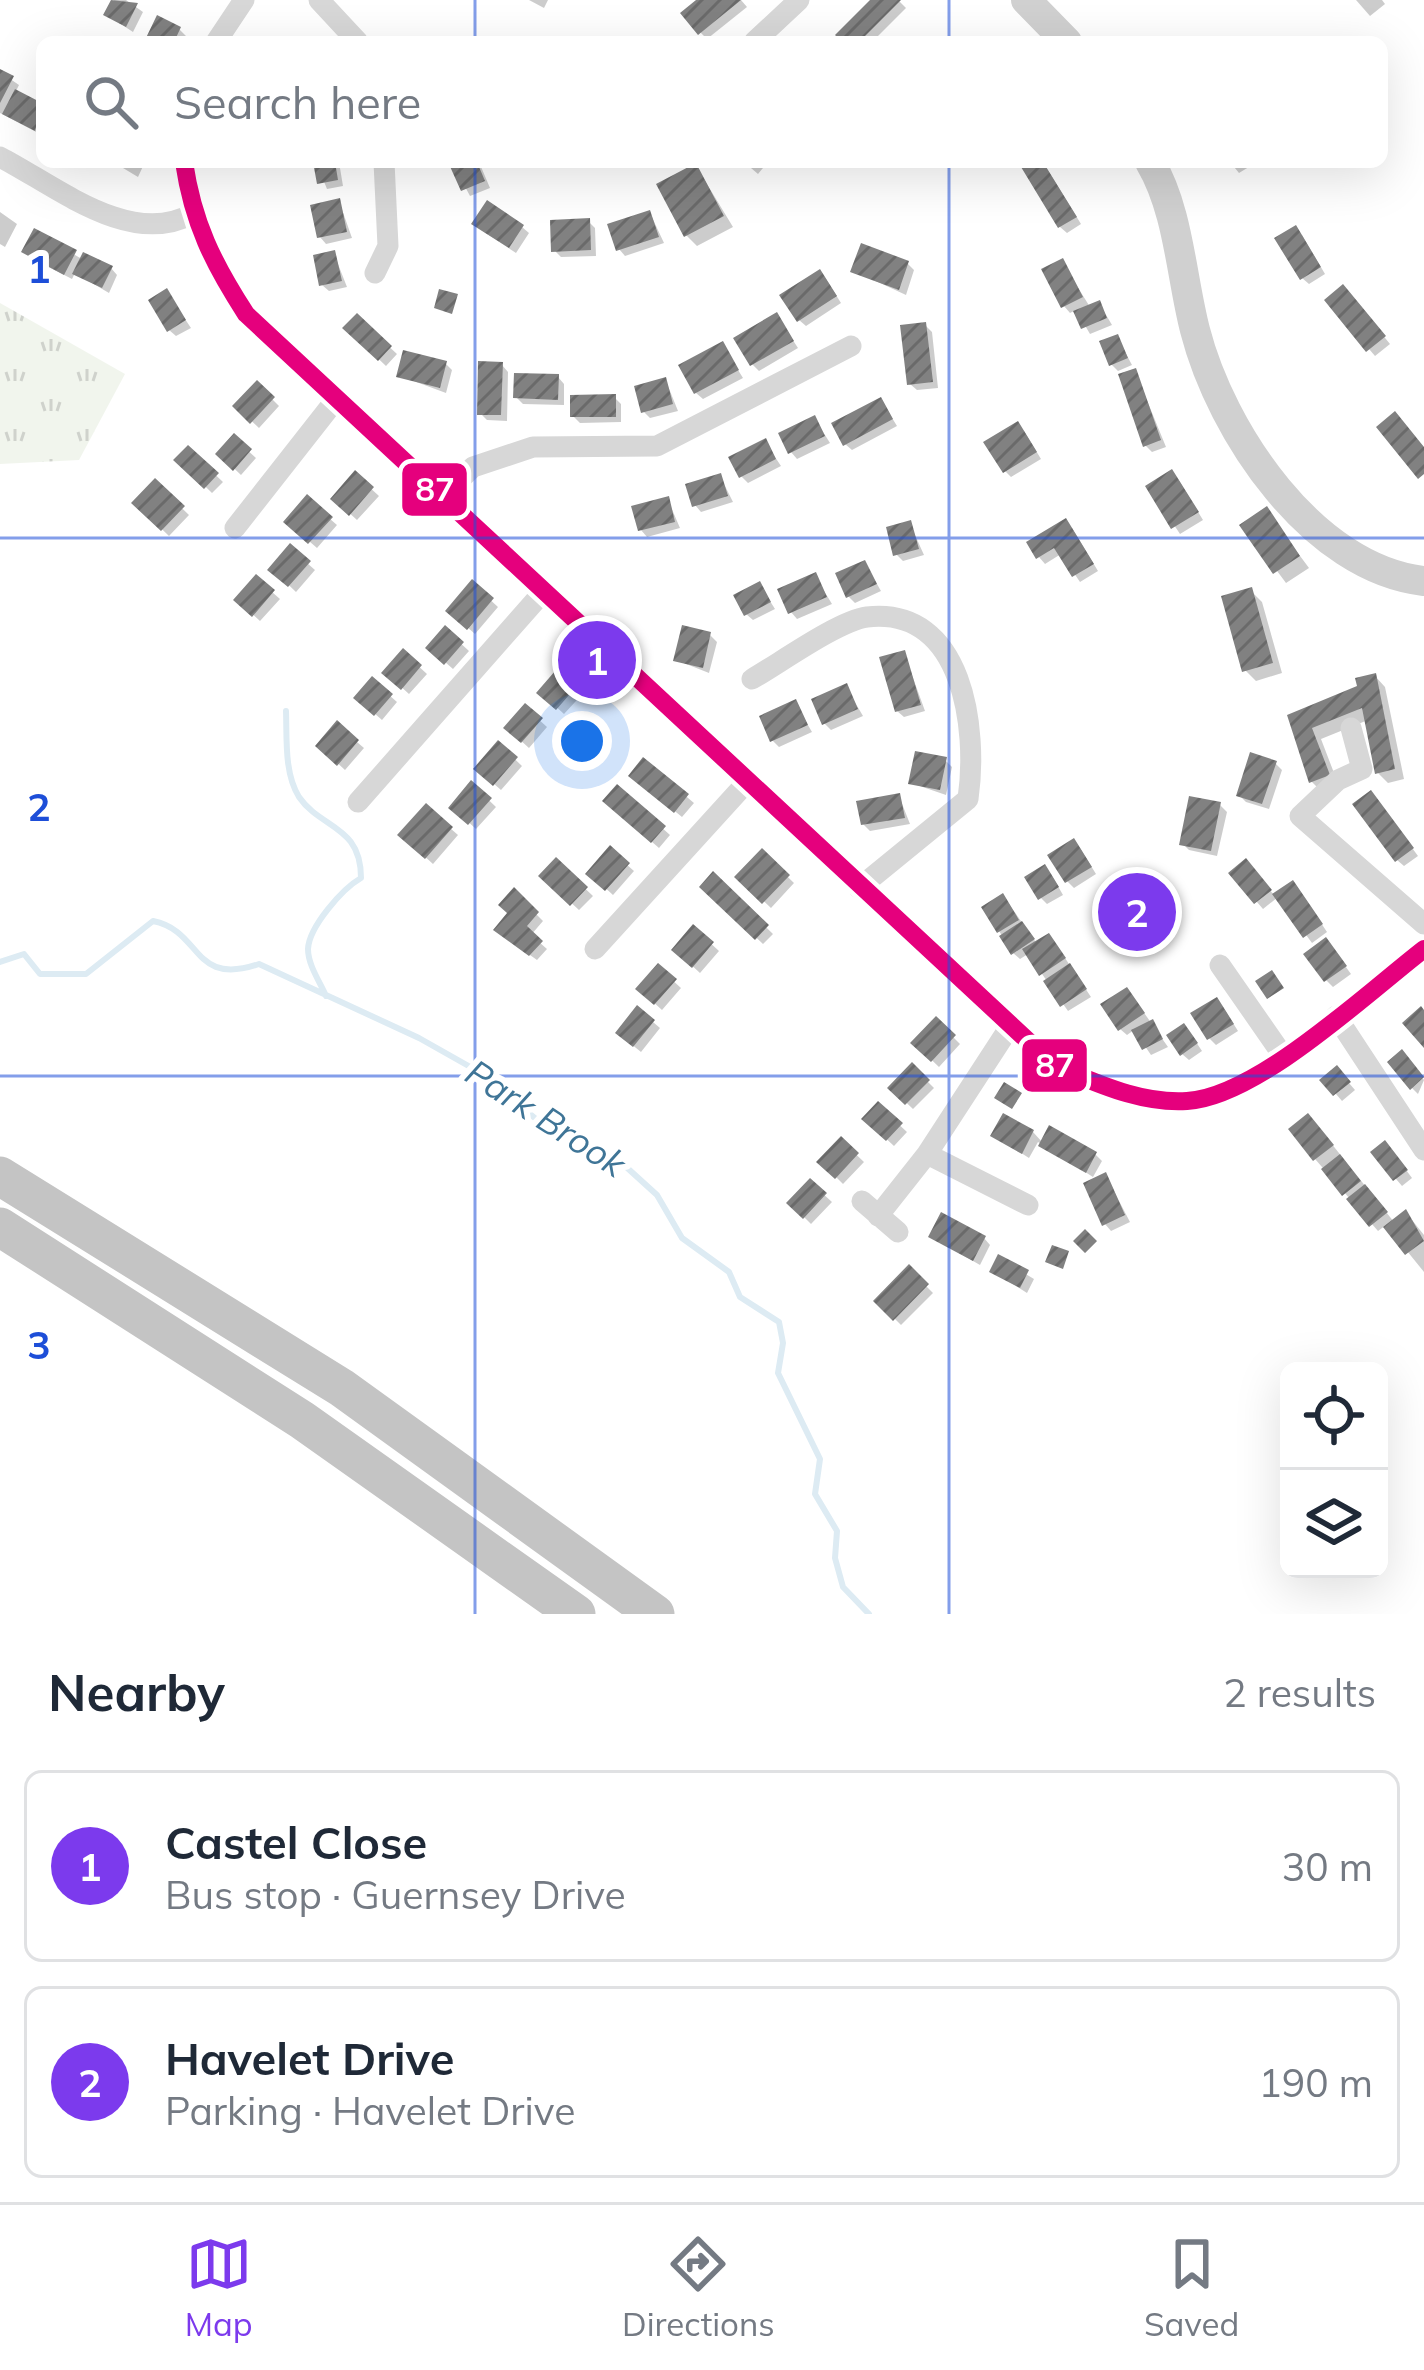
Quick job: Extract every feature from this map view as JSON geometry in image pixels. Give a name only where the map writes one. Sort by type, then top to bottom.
[{"type":"highway","points":[[0,1176],[342,1388],[655,1614]]},
{"type":"highway","points":[[0,1228],[302,1420],[575,1614]]},
{"type":"street","points":[[319,0],[352,36]]},
{"type":"street","points":[[760,36],[799,0]]},
{"type":"street","points":[[1026,0],[1061,36]]},
{"type":"street","points":[[219,36],[233,3]]},
{"type":"street","points":[[0,157],[122,221],[169,227],[192,214]]},
{"type":"street","points":[[185,168],[192,214],[207,254],[247,314],[1054,1066],[1105,1087],[1188,1101],[1246,1086],[1424,949]]},
{"type":"street","points":[[375,273],[388,246],[384,168]]},
{"type":"street","points":[[1152,168],[1172,221],[1207,374],[1235,431],[1344,555],[1397,578],[1424,581]]},
{"type":"street","points":[[442,497],[473,467],[533,447],[657,446],[851,346]]},
{"type":"street","points":[[235,528],[337,398]]},
{"type":"street","points":[[358,802],[543,592]]},
{"type":"street","points":[[752,679],[862,617],[895,617],[931,633],[957,673],[972,731],[968,799],[859,888]]},
{"type":"street","points":[[1352,728],[1362,769],[1337,780],[1300,816],[1424,924]]},
{"type":"street","points":[[595,949],[747,782]]},
{"type":"street","points":[[1220,965],[1284,1057]]},
{"type":"street","points":[[1336,1016],[1417,1125],[1424,1150]]},
{"type":"street","points":[[898,1232],[870,1208],[927,1154],[1010,1028]]},
{"type":"street","points":[[927,1154],[1028,1205]]},
{"type":"green space","points":[[0,303],[125,374],[79,460],[0,464]]},
{"type":"building","points":[[111,0],[138,3],[126,27],[103,15]]},
{"type":"building","points":[[696,0],[741,0],[698,35],[680,13]]},
{"type":"building","points":[[870,0],[901,0],[865,36],[835,35]]},
{"type":"building","points":[[157,15],[181,27],[177,36],[147,36]]},
{"type":"building","points":[[0,69],[14,76],[0,103]]},
{"type":"building","points":[[15,89],[36,100],[35,131],[2,114]]},
{"type":"building","points":[[314,168],[336,168],[338,180],[317,184]]},
{"type":"building","points":[[451,168],[480,168],[485,181],[461,191]]},
{"type":"building","points":[[686,168],[699,168],[724,216],[684,237],[656,184]]},
{"type":"building","points":[[1022,168],[1047,168],[1077,217],[1058,228]]},
{"type":"building","points":[[340,198],[347,232],[317,238],[310,205]]},
{"type":"building","points":[[487,200],[524,225],[509,248],[471,224]]},
{"type":"building","points":[[650,210],[659,237],[616,251],[607,224]]},
{"type":"building","points":[[590,218],[591,250],[551,252],[550,220]]},
{"type":"building","points":[[1296,225],[1321,267],[1300,280],[1274,238]]},
{"type":"building","points":[[34,228],[77,250],[64,275],[21,252]]},
{"type":"building","points":[[861,243],[909,261],[899,290],[850,272]]},
{"type":"building","points":[[335,250],[342,281],[319,286],[313,255]]},
{"type":"building","points":[[83,252],[113,266],[102,288],[72,274]]},
{"type":"building","points":[[1063,258],[1083,297],[1061,308],[1041,269]]},
{"type":"building","points":[[820,269],[837,296],[797,322],[779,295]]},
{"type":"building","points":[[1343,284],[1386,336],[1366,352],[1324,300]]},
{"type":"building","points":[[167,288],[186,320],[167,332],[148,300]]},
{"type":"building","points":[[439,289],[458,294],[452,314],[434,308]]},
{"type":"building","points":[[1100,300],[1107,318],[1081,329],[1073,311]]},
{"type":"building","points":[[777,312],[794,341],[750,366],[733,338]]},
{"type":"building","points":[[357,313],[392,346],[378,361],[342,328]]},
{"type":"building","points":[[926,322],[933,382],[907,385],[900,325]]},
{"type":"building","points":[[1118,334],[1128,358],[1109,366],[1099,341]]},
{"type":"building","points":[[723,341],[739,370],[694,394],[678,365]]},
{"type":"building","points":[[403,350],[447,361],[440,388],[396,377]]},
{"type":"building","points":[[478,361],[503,362],[501,415],[477,415]]},
{"type":"building","points":[[1136,368],[1161,440],[1143,447],[1118,374]]},
{"type":"building","points":[[514,373],[559,374],[558,400],[513,398]]},
{"type":"building","points":[[666,377],[673,404],[641,413],[634,386]]},
{"type":"building","points":[[257,380],[275,397],[250,424],[232,406]]},
{"type":"building","points":[[616,394],[616,417],[570,417],[570,395]]},
{"type":"building","points":[[881,397],[893,419],[843,446],[831,423]]},
{"type":"building","points":[[1395,411],[1424,447],[1424,474],[1418,479],[1376,427]]},
{"type":"building","points":[[815,415],[825,436],[788,454],[778,433]]},
{"type":"building","points":[[1018,421],[1037,452],[1003,473],[983,442]]},
{"type":"building","points":[[234,433],[252,449],[233,471],[215,454]]},
{"type":"building","points":[[766,438],[776,459],[739,478],[728,457]]},
{"type":"building","points":[[188,445],[219,473],[204,489],[173,460]]},
{"type":"building","points":[[1172,469],[1199,512],[1171,529],[1145,486]]},
{"type":"building","points":[[355,470],[374,487],[349,516],[330,499]]},
{"type":"building","points":[[721,473],[728,496],[692,507],[685,484]]},
{"type":"building","points":[[155,478],[185,506],[161,531],[131,503]]},
{"type":"building","points":[[307,494],[333,517],[308,544],[283,522]]},
{"type":"building","points":[[669,496],[675,522],[638,531],[631,506]]},
{"type":"building","points":[[1267,506],[1300,556],[1273,574],[1239,525]]},
{"type":"building","points":[[1066,518],[1094,564],[1072,577],[1054,548],[1036,559],[1026,542]]},
{"type":"building","points":[[911,520],[919,549],[893,556],[886,527]]},
{"type":"building","points":[[290,543],[311,561],[288,587],[267,570]]},
{"type":"building","points":[[865,560],[877,584],[846,598],[835,573]]},
{"type":"building","points":[[816,572],[827,597],[788,614],[777,589]]},
{"type":"building","points":[[256,574],[275,590],[252,617],[233,600]]},
{"type":"building","points":[[472,579],[494,598],[467,630],[445,611]]},
{"type":"building","points":[[760,581],[771,602],[744,616],[733,595]]},
{"type":"building","points":[[1252,587],[1273,663],[1242,672],[1221,596]]},
{"type":"building","points":[[445,625],[464,642],[444,665],[425,648]]},
{"type":"building","points":[[682,625],[711,632],[703,668],[673,661]]},
{"type":"building","points":[[403,648],[422,665],[401,690],[381,673]]},
{"type":"building","points":[[905,650],[921,705],[895,712],[879,657]]},
{"type":"building","points":[[562,663],[582,680],[556,710],[536,693]]},
{"type":"building","points":[[1376,673],[1395,769],[1375,774],[1362,708],[1312,728],[1330,775],[1309,783],[1287,715],[1357,686],[1355,678]]},
{"type":"building","points":[[372,676],[393,694],[374,716],[353,698]]},
{"type":"building","points":[[847,683],[858,709],[822,725],[811,699]]},
{"type":"building","points":[[796,699],[808,725],[770,742],[759,716]]},
{"type":"building","points":[[525,703],[543,718],[521,743],[503,728]]},
{"type":"building","points":[[337,720],[359,740],[337,766],[315,746]]},
{"type":"building","points":[[498,740],[518,757],[493,786],[473,769]]},
{"type":"building","points":[[915,751],[947,757],[940,790],[908,784]]},
{"type":"building","points":[[1250,752],[1277,761],[1262,804],[1236,796]]},
{"type":"building","points":[[643,757],[689,794],[674,813],[628,776]]},
{"type":"building","points":[[471,780],[492,798],[468,825],[448,808]]},
{"type":"building","points":[[617,784],[666,826],[651,843],[602,801]]},
{"type":"building","points":[[1371,790],[1414,848],[1395,862],[1352,804]]},
{"type":"building","points":[[900,793],[905,818],[861,825],[856,801]]},
{"type":"building","points":[[1189,796],[1221,802],[1211,851],[1179,845]]},
{"type":"building","points":[[426,803],[453,827],[425,859],[397,835]]},
{"type":"building","points":[[1074,838],[1092,867],[1065,883],[1047,855]]},
{"type":"building","points":[[610,845],[630,863],[605,891],[585,874]]},
{"type":"building","points":[[762,848],[790,875],[762,904],[734,877]]},
{"type":"building","points":[[556,857],[588,887],[570,906],[538,876]]},
{"type":"building","points":[[1246,858],[1272,890],[1254,904],[1228,873]]},
{"type":"building","points":[[1045,864],[1059,887],[1038,900],[1024,877]]},
{"type":"building","points":[[713,871],[769,925],[755,940],[699,887]]},
{"type":"building","points":[[1293,880],[1323,924],[1303,938],[1272,894]]},
{"type":"building","points":[[514,887],[539,912],[527,926],[543,941],[529,956],[493,930],[507,913],[498,905]]},
{"type":"building","points":[[1003,893],[1019,920],[997,933],[981,907]]},
{"type":"building","points":[[1022,921],[1035,939],[1011,955],[999,936]]},
{"type":"building","points":[[693,924],[714,942],[692,968],[671,950]]},
{"type":"building","points":[[1049,933],[1066,958],[1039,976],[1022,949]]},
{"type":"building","points":[[1326,937],[1347,966],[1324,982],[1303,954]]},
{"type":"building","points":[[658,963],[677,979],[654,1005],[635,989]]},
{"type":"building","points":[[1070,963],[1087,989],[1060,1007],[1043,981]]},
{"type":"building","points":[[1272,970],[1284,988],[1267,999],[1255,981]]},
{"type":"building","points":[[1127,987],[1145,1013],[1118,1031],[1100,1004]]},
{"type":"building","points":[[1217,997],[1234,1024],[1207,1040],[1190,1013]]},
{"type":"building","points":[[637,1005],[655,1020],[633,1047],[615,1033]]},
{"type":"building","points":[[1421,1006],[1424,1010],[1424,1048],[1402,1023]]},
{"type":"building","points":[[936,1016],[956,1035],[931,1062],[910,1043]]},
{"type":"building","points":[[1153,1019],[1163,1039],[1142,1050],[1131,1030]]},
{"type":"building","points":[[1184,1023],[1198,1043],[1180,1056],[1166,1035]]},
{"type":"building","points":[[1402,1049],[1424,1077],[1410,1090],[1387,1062]]},
{"type":"building","points":[[912,1062],[930,1080],[905,1105],[887,1088]]},
{"type":"building","points":[[1337,1065],[1351,1082],[1333,1096],[1319,1080]]},
{"type":"building","points":[[1004,1082],[1022,1093],[1012,1109],[994,1098]]},
{"type":"building","points":[[878,1101],[903,1123],[886,1141],[861,1119]]},
{"type":"building","points":[[1003,1113],[1034,1130],[1022,1154],[990,1136]]},
{"type":"building","points":[[1308,1113],[1334,1145],[1313,1161],[1288,1129]]},
{"type":"building","points":[[1049,1125],[1097,1152],[1086,1173],[1038,1146]]},
{"type":"building","points":[[841,1136],[859,1153],[835,1179],[816,1162]]},
{"type":"building","points":[[1385,1140],[1408,1170],[1393,1181],[1370,1152]]},
{"type":"building","points":[[1340,1154],[1361,1181],[1342,1196],[1321,1169]]},
{"type":"building","points":[[1106,1172],[1125,1215],[1102,1226],[1083,1183]]},
{"type":"building","points":[[810,1178],[827,1193],[803,1219],[786,1203]]},
{"type":"building","points":[[1365,1184],[1388,1212],[1369,1227],[1346,1199]]},
{"type":"building","points":[[1406,1209],[1424,1241],[1405,1255],[1383,1227]]},
{"type":"building","points":[[941,1212],[986,1236],[973,1261],[928,1237]]},
{"type":"building","points":[[1085,1229],[1097,1241],[1085,1253],[1073,1241]]},
{"type":"building","points":[[1052,1245],[1069,1251],[1063,1269],[1045,1262]]},
{"type":"building","points":[[998,1254],[1029,1270],[1020,1288],[989,1272]]},
{"type":"building","points":[[909,1264],[929,1284],[893,1321],[873,1301]]},
{"type":"waterway","points":[[286,711],[294,788],[308,807],[347,838],[359,861],[361,878],[328,909],[310,940],[310,961],[326,996]]},
{"type":"waterway","name":"Park Brook","points":[[0,962],[24,954],[40,974],[86,974],[153,921],[181,935],[209,963],[237,969],[259,964],[419,1038],[481,1073],[542,1124],[594,1152],[613,1155],[657,1195],[682,1238],[729,1272],[740,1297],[779,1322],[783,1343],[778,1373],[820,1459],[815,1494],[837,1531],[835,1558],[843,1587],[869,1614]]},
{"type":"transit line","name":"87","points":[[185,168],[206,242],[246,314],[1055,1066],[1152,1099],[1187,1101],[1215,1095],[1278,1063],[1424,949]]},
{"type":"place","name":"Castel Close","points":[[597,660]]},
{"type":"place","name":"Havelet Drive","points":[[1137,912]]}]
